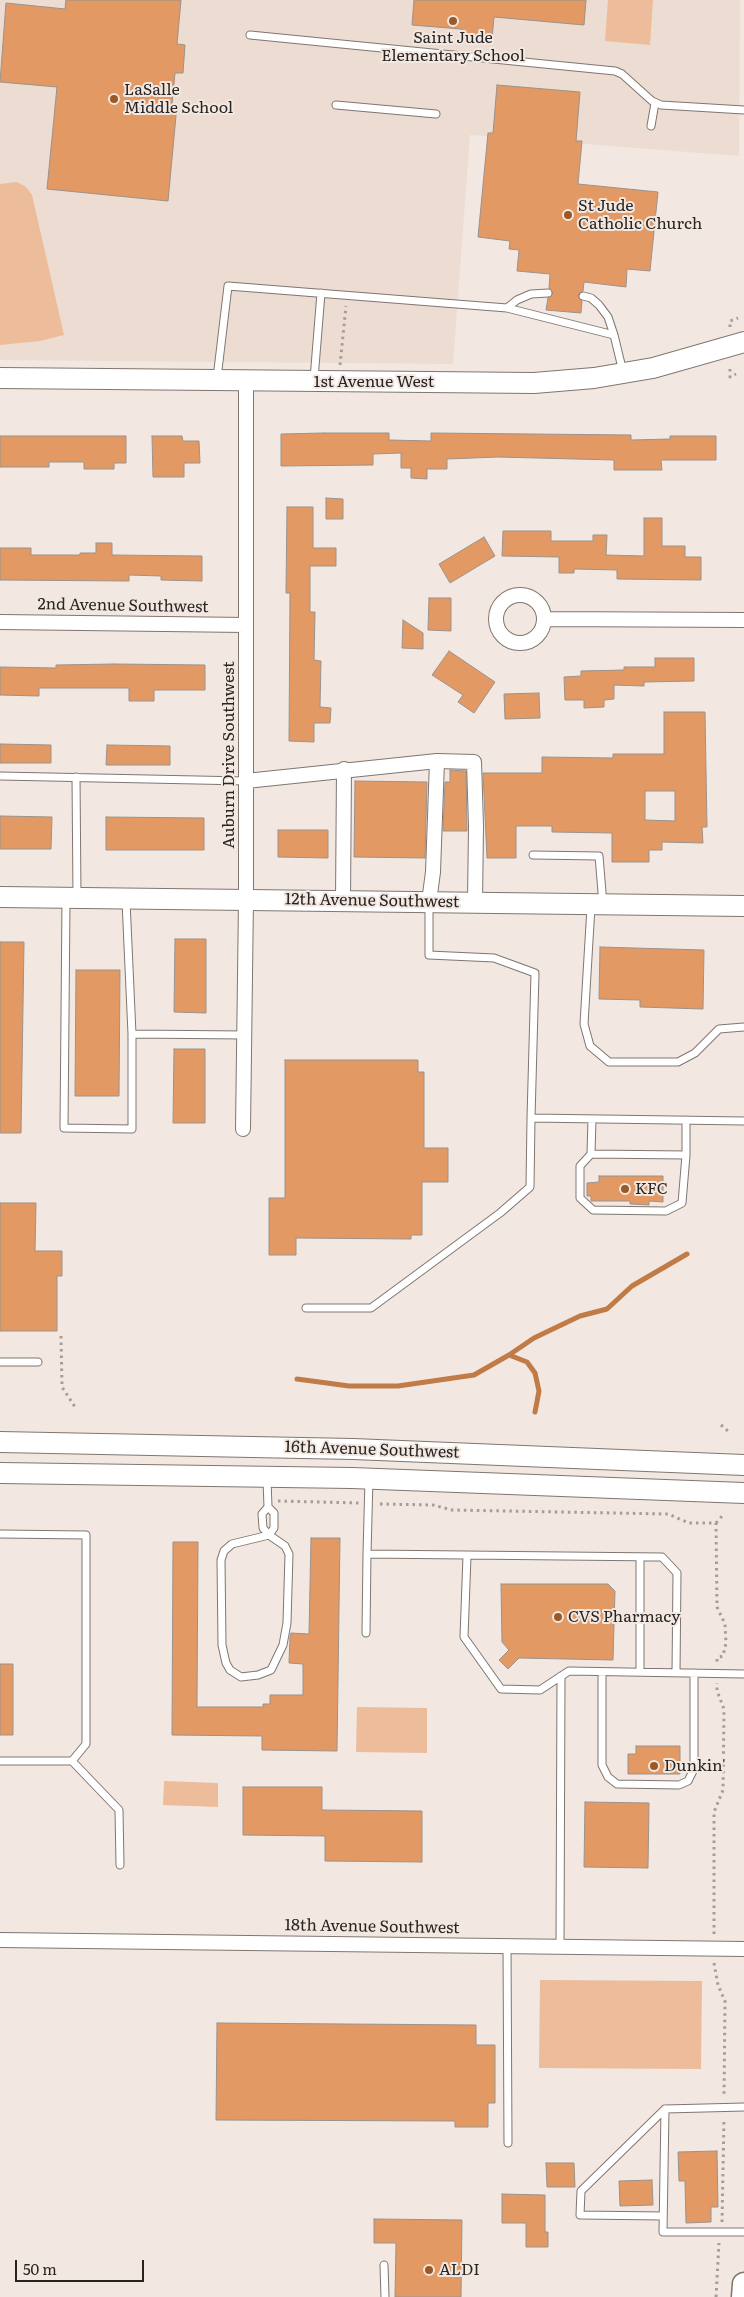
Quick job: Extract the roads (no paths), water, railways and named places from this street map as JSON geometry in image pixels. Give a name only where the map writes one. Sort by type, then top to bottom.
[{"type":"main road","points":[[743,2297],[744,2284]]},
{"type":"street","name":"1st Avenue West","points":[[0,378],[534,383],[594,378],[653,368],[744,342]]},
{"type":"street","name":"Auburn Drive Southwest","points":[[243,1129],[246,900],[246,381]]},
{"type":"street","points":[[544,619],[744,620]]},
{"type":"street","name":"2nd Avenue Southwest","points":[[0,622],[246,625]]},
{"type":"street","points":[[246,781],[437,760],[474,762],[476,826],[474,902]]},
{"type":"street","points":[[429,902],[433,872],[437,760]]},
{"type":"street","points":[[343,901],[344,769]]},
{"type":"street","name":"12th Avenue Southwest","points":[[0,897],[744,906]]},
{"type":"street","name":"16th Avenue Southwest","points":[[0,1442],[353,1449],[744,1465]]},
{"type":"street","name":"16th Avenue Southwest","points":[[0,1473],[369,1479],[744,1493]]},
{"type":"street","name":"18th Avenue Southwest","points":[[0,1940],[744,1949]]},
{"type":"lane","points":[[250,35],[615,71],[622,74],[655,103],[661,105],[744,110]]},
{"type":"lane","points":[[651,126],[655,103]]},
{"type":"lane","points":[[336,105],[436,114]]},
{"type":"lane","points":[[217,381],[228,286],[507,308],[614,335]]},
{"type":"lane","points":[[314,381],[321,293]]},
{"type":"lane","points":[[507,308],[517,300],[531,294],[548,293]]},
{"type":"lane","points":[[583,296],[591,298],[608,317],[624,373]]},
{"type":"lane","points":[[0,776],[246,781]]},
{"type":"lane","points":[[76,777],[64,1128],[132,1129],[132,1034],[126,898]]},
{"type":"lane","points":[[533,855],[599,856],[597,904],[584,1024],[590,1046],[609,1062],[678,1062],[695,1053],[719,1029],[744,1027]]},
{"type":"lane","points":[[306,1308],[371,1308],[500,1213],[530,1187],[535,973],[494,958],[429,955],[429,902]]},
{"type":"lane","points":[[132,1034],[245,1035]]},
{"type":"lane","points":[[531,1118],[744,1121]]},
{"type":"lane","points":[[592,1119],[591,1154],[580,1166],[580,1198],[593,1210],[666,1211],[682,1203],[686,1155],[686,1120]]},
{"type":"lane","points":[[591,1154],[686,1155]]},
{"type":"lane","points":[[0,1362],[38,1362]]},
{"type":"lane","points":[[267,1477],[267,1504],[262,1514],[263,1528],[269,1535],[285,1546],[289,1554],[287,1623],[283,1645],[271,1670],[258,1675],[241,1677],[230,1670],[226,1663],[222,1645],[221,1560],[224,1551],[232,1544],[269,1535],[274,1528],[274,1513],[267,1504]]},
{"type":"lane","points":[[366,1633],[369,1479]]},
{"type":"lane","points":[[0,1534],[86,1535],[86,1744],[72,1761]]},
{"type":"lane","points":[[367,1554],[662,1557],[677,1573],[676,1673]]},
{"type":"lane","points":[[467,1556],[464,1637],[501,1689],[540,1690],[569,1671],[744,1674]]},
{"type":"lane","points":[[640,1557],[640,1672]]},
{"type":"lane","points":[[602,1672],[602,1765],[608,1777],[617,1784],[679,1785],[688,1781],[694,1769],[694,1673]]},
{"type":"lane","points":[[560,1947],[561,1676]]},
{"type":"lane","points":[[0,1761],[72,1761],[119,1810],[120,1865]]},
{"type":"lane","points":[[506,1946],[508,2143]]},
{"type":"lane","points":[[664,2216],[580,2216],[580,2191],[665,2109],[744,2107]]},
{"type":"lane","points":[[665,2109],[663,2232],[744,2232]]},
{"type":"lane","points":[[384,2265],[385,2297]]},
{"type":"waterway","points":[[297,1379],[349,1386],[398,1386],[474,1375],[534,1338],[580,1316],[607,1309],[632,1286],[687,1254]]},
{"type":"waterway","points":[[509,1355],[527,1362],[535,1373],[539,1391],[535,1412]]},
{"type":"place","name":"Saint Jude Elementary School","points":[[453,21]]},
{"type":"place","name":"LaSalle Middle School","points":[[114,99]]},
{"type":"place","name":"St Jude Catholic Church","points":[[568,215]]},
{"type":"place","name":"KFC","points":[[625,1189]]},
{"type":"place","name":"CVS Pharmacy","points":[[558,1617]]},
{"type":"place","name":"Dunkin'","points":[[654,1766]]},
{"type":"place","name":"ALDI","points":[[429,2270]]}]
